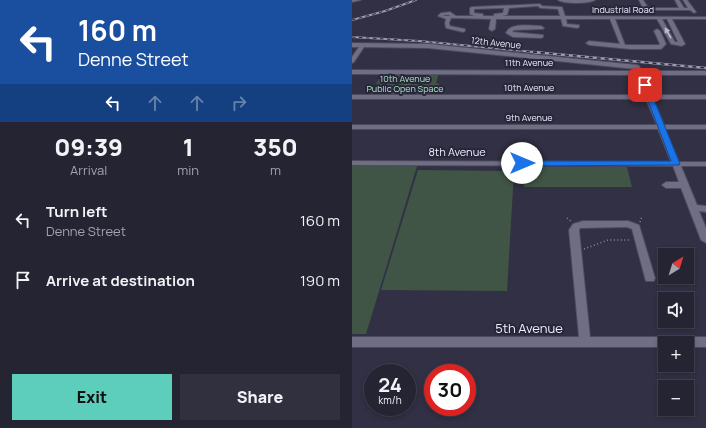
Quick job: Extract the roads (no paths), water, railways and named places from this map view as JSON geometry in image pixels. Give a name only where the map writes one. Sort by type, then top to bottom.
[{"type":"street","points":[[352,1],[359,0]]},
{"type":"street","points":[[560,0],[593,0]]},
{"type":"street","points":[[641,0],[645,7],[649,9],[692,9]]},
{"type":"street","points":[[676,0],[682,9]]},
{"type":"street","points":[[686,0],[699,18]]},
{"type":"street","points":[[540,4],[540,18],[541,28],[541,37],[509,33],[513,28],[541,28]]},
{"type":"street","points":[[507,7],[504,14],[472,14],[472,8],[475,7],[507,7],[540,4],[560,8],[566,25],[577,26]]},
{"type":"street","name":"Industrial Road","points":[[463,30],[448,27],[447,24],[450,17],[613,19],[706,18]]},
{"type":"street","points":[[492,29],[494,18]]},
{"type":"street","points":[[659,18],[673,43],[682,44],[669,18]]},
{"type":"street","points":[[623,46],[613,19],[652,21]]},
{"type":"street","points":[[672,24],[698,24]]},
{"type":"street","points":[[589,43],[623,46],[662,46],[663,44],[657,31]]},
{"type":"street","name":"12th Avenue","points":[[352,45],[424,45],[639,69]]},
{"type":"street","points":[[352,61],[363,45]]},
{"type":"street","points":[[639,69],[706,240]]},
{"type":"street","name":"11th Avenue","points":[[352,72],[639,69],[706,73]]},
{"type":"street","name":"10th Avenue","points":[[352,97],[706,97]]},
{"type":"street","name":"9th Avenue","points":[[352,126],[706,127]]},
{"type":"street","name":"8th Avenue","points":[[352,163],[706,164]]},
{"type":"street","points":[[666,184],[684,184]]},
{"type":"street","points":[[694,208],[706,208]]},
{"type":"street","points":[[585,342],[574,229],[576,226],[580,224],[630,224],[637,228],[650,278]]},
{"type":"street","name":"5th Avenue","points":[[352,342],[706,342]]},
{"type":"railway","points":[[352,20],[385,11],[416,0]]},
{"type":"railway","points":[[352,37],[419,41],[543,53]]},
{"type":"railway","points":[[533,52],[706,68]]},
{"type":"park label","name":"10th Avenue Public Open Space","points":[[405,84]]}]
